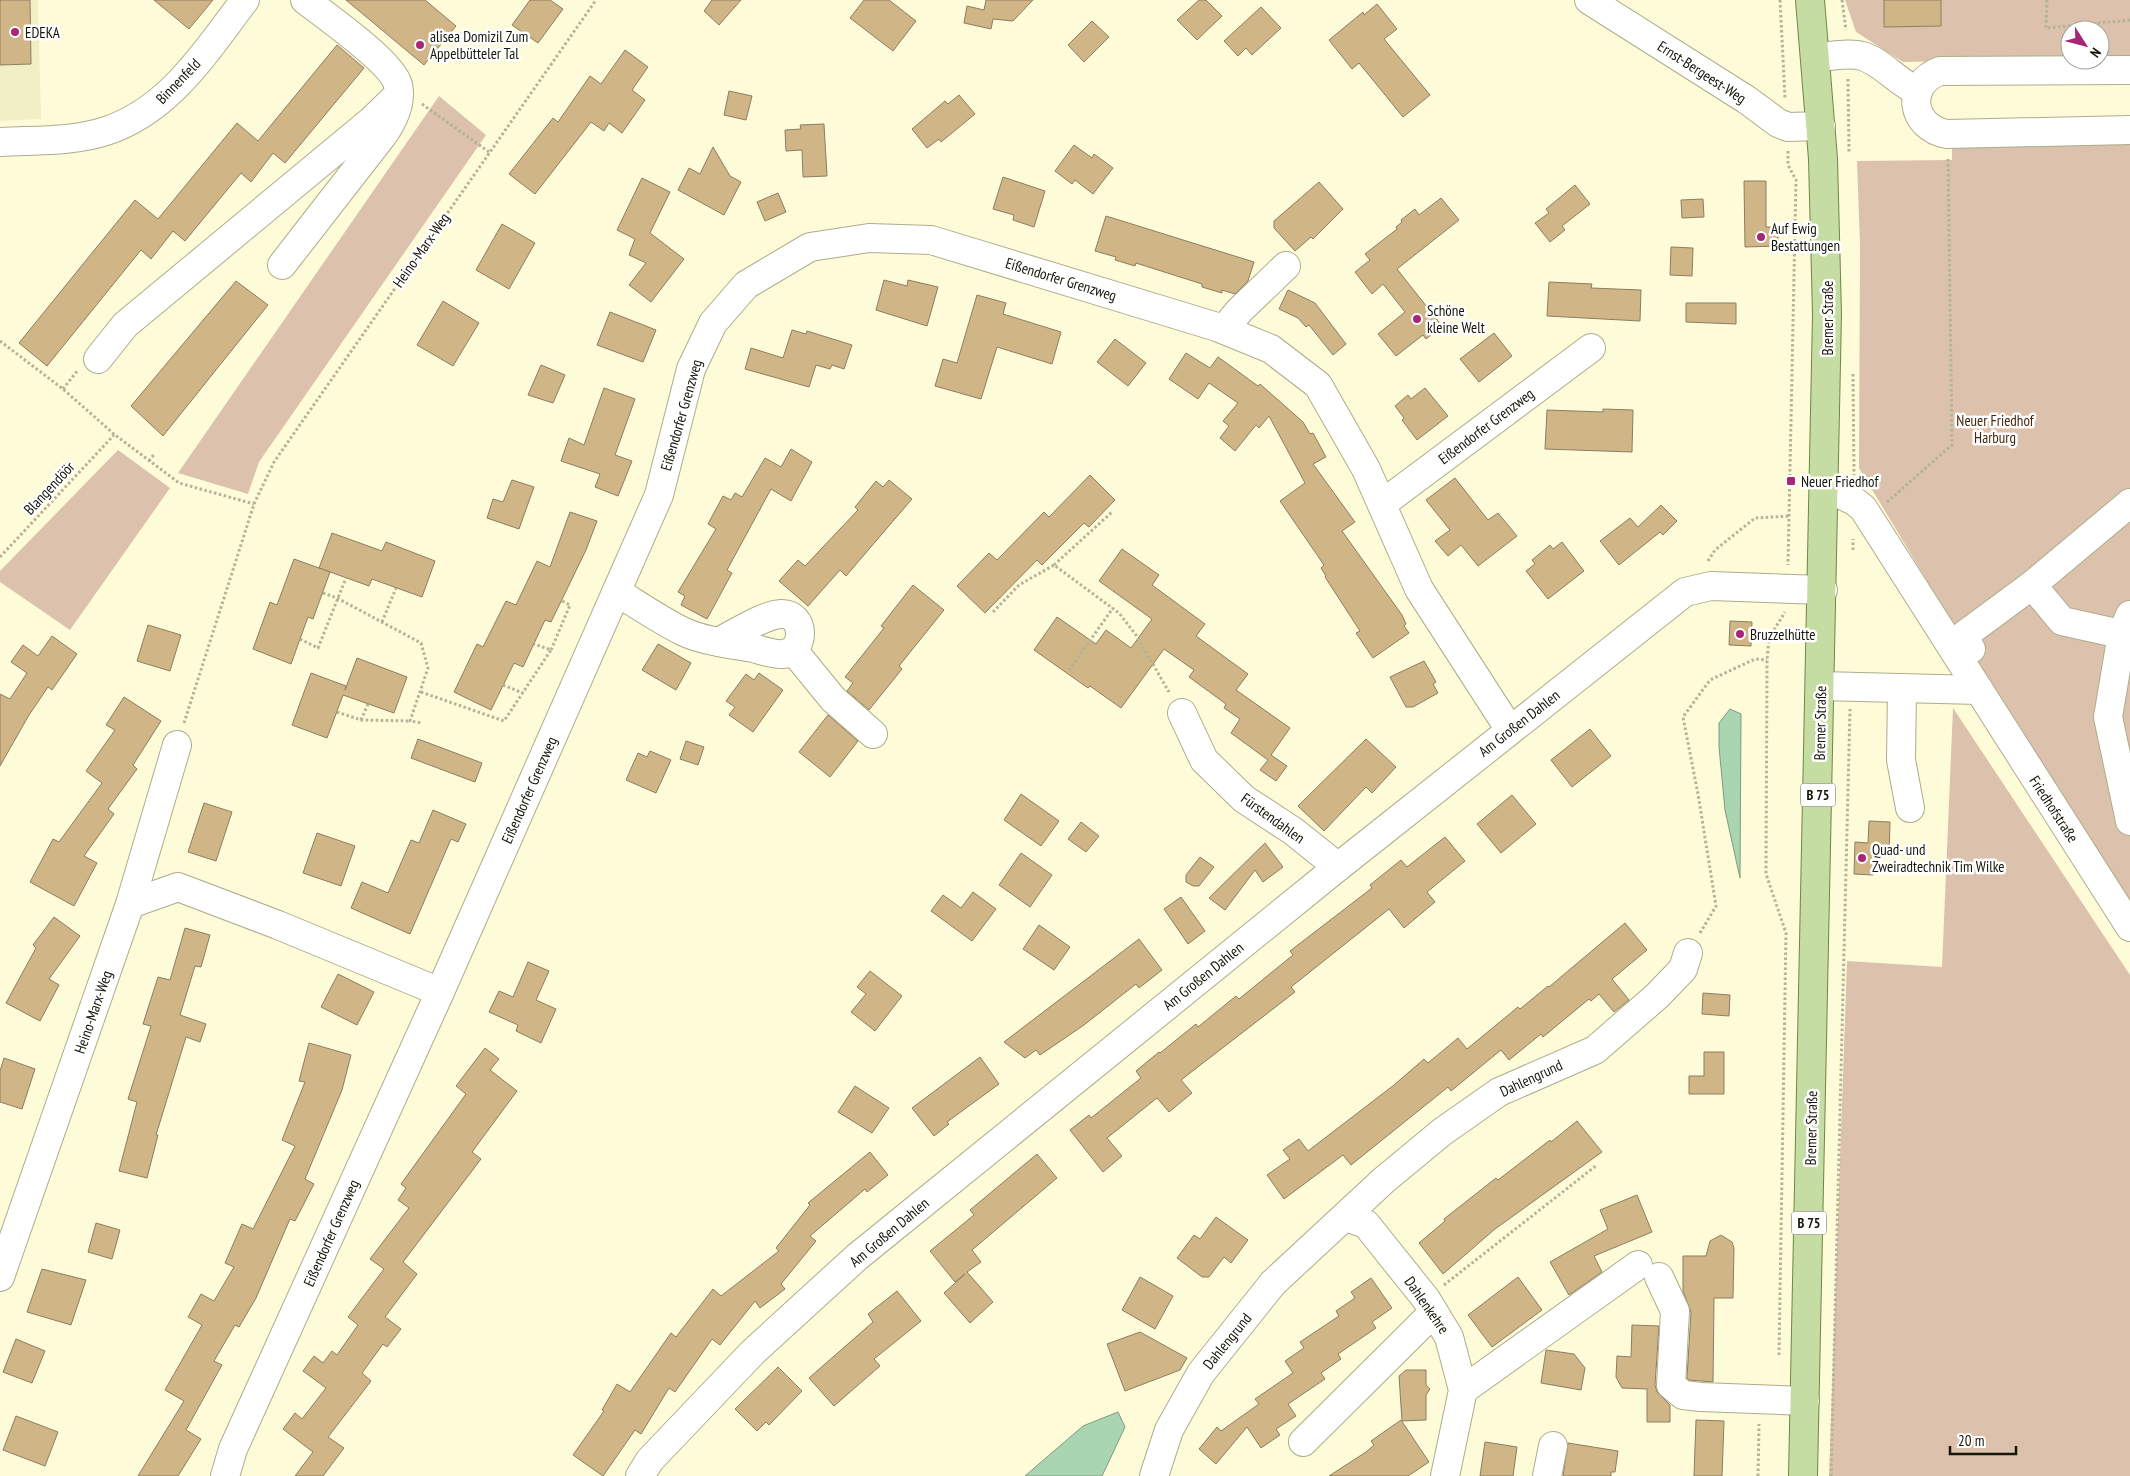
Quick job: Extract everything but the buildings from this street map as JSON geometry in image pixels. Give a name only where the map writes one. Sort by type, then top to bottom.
[{"type":"main road","name":"Bremer Straße","points":[[1803,1476],[1823,590],[1827,314],[1821,126],[1810,0]]},
{"type":"street","name":"Binnenfeld","points":[[0,142],[72,138],[105,132],[136,119],[164,99],[186,76],[246,0]]},
{"type":"street","points":[[282,265],[383,136],[393,119],[398,90],[392,73],[385,64],[305,0]]},
{"type":"street","name":"Ernst-Bergeest-Weg","points":[[1589,0],[1747,100],[1778,123],[1788,127]]},
{"type":"street","points":[[1815,57],[1859,55],[1873,62],[1903,84],[1918,91]]},
{"type":"street","points":[[2130,70],[1940,71],[1927,77],[1918,91],[1915,105],[1922,120],[1936,130],[1947,134],[2130,130]]},
{"type":"street","points":[[98,359],[125,325],[371,121],[398,90]]},
{"type":"street","points":[[1788,127],[1821,126]]},
{"type":"street","name":"Eißendorfer Grenzweg","points":[[225,1476],[237,1440],[440,992],[659,495],[691,369],[713,323],[746,285],[810,247],[870,238],[931,240],[1224,330],[1271,349],[1318,385],[1366,469],[1419,589],[1510,730]]},
{"type":"street","points":[[1224,330],[1240,310],[1286,266]]},
{"type":"street","name":"Eißendorfer Grenzweg","points":[[1382,504],[1591,348]]},
{"type":"street","name":"Friedhofstraße","points":[[1825,487],[1858,503],[1869,518],[2130,927]]},
{"type":"street","points":[[1971,649],[1962,636],[2032,585],[2130,503]]},
{"type":"street","points":[[2032,585],[2062,621],[2127,628],[2108,717],[2130,821]]},
{"type":"street","name":"Am Großen Dahlen","points":[[640,1476],[650,1460],[753,1352],[857,1257],[1338,867],[1685,592],[1711,586],[1823,590]]},
{"type":"street","points":[[617,592],[684,632],[718,642],[782,654],[793,650],[801,633],[800,625],[795,619],[783,614],[771,616],[718,642]]},
{"type":"street","points":[[793,650],[833,699],[873,734]]},
{"type":"street","points":[[1820,686],[1979,690]]},
{"type":"street","points":[[1902,688],[1901,760],[1910,808]]},
{"type":"street","name":"Fürstendahlen","points":[[1182,713],[1204,760],[1244,799],[1293,831],[1338,867]]},
{"type":"street","name":"Heino-Marx-Weg","points":[[0,1277],[130,904],[177,745]]},
{"type":"street","points":[[130,904],[178,887],[278,925],[440,992]]},
{"type":"street","name":"Dahlengrund","points":[[1154,1476],[1169,1430],[1202,1373],[1273,1283],[1384,1180],[1442,1132],[1499,1092],[1595,1050],[1658,996],[1683,970],[1688,953]]},
{"type":"street","name":"Dahlenkehre","points":[[1346,1217],[1366,1224],[1430,1306],[1449,1337],[1463,1390],[1445,1476]]},
{"type":"street","points":[[1463,1390],[1649,1271],[1674,1311],[1671,1385],[1683,1395],[1805,1402]]},
{"type":"street","points":[[1303,1442],[1430,1306]]},
{"type":"street","points":[[1547,1476],[1553,1446]]},
{"type":"path","name":"Heino-Marx-Weg","points":[[177,745],[254,504],[274,462],[596,0]]},
{"type":"path","points":[[1779,1357],[1786,933],[1766,874],[1767,660],[1769,638],[1785,614],[1787,588],[1796,180],[1788,166],[1788,127],[1780,0]]},
{"type":"path","points":[[2047,0],[2046,28],[2130,20]]},
{"type":"path","points":[[398,90],[489,152]]},
{"type":"path","points":[[1869,518],[1952,445],[1947,134]]},
{"type":"path","points":[[0,341],[62,389],[115,435],[179,483],[254,504]]},
{"type":"path","name":"Blangendöör","points":[[0,557],[115,435]]},
{"type":"path","points":[[149,461],[155,453]]},
{"type":"path","points":[[993,612],[1019,585],[1054,565],[1112,512]]},
{"type":"path","points":[[1685,592],[1715,550],[1747,523],[1754,518],[1790,516]]},
{"type":"path","points":[[1054,565],[1113,608],[1136,635],[1182,713]]},
{"type":"path","points":[[300,639],[318,648],[346,578]]},
{"type":"path","points":[[382,622],[396,588]]},
{"type":"path","points":[[323,593],[337,598],[421,643],[428,668],[410,721]]},
{"type":"path","points":[[421,692],[504,721],[551,650],[570,605],[562,601]]},
{"type":"path","points":[[1069,670],[1113,608]]},
{"type":"path","points":[[534,644],[551,650]]},
{"type":"path","points":[[1688,953],[1716,906],[1698,794],[1683,717],[1710,680],[1755,659],[1767,660]]},
{"type":"path","points":[[503,685],[523,693]]},
{"type":"path","points":[[1831,1476],[1851,687]]},
{"type":"path","points":[[361,720],[368,704]]},
{"type":"path","points":[[337,712],[361,720],[422,723]]},
{"type":"path","points":[[1430,1306],[1597,1165]]},
{"type":"path","points":[[1758,1476],[1760,1400]]},
{"type":"shaded area","points":[[0,0],[38,0],[41,119],[0,121]]},
{"type":"shaded area","points":[[1730,709],[1741,714],[1740,878],[1725,810],[1719,747],[1719,723]]},
{"type":"shaded area","points":[[1118,1412],[1125,1427],[1102,1476],[1025,1476],[1083,1426]]},
{"type":"green space","points":[[1845,0],[2130,0],[2130,57],[2110,58],[2110,20],[2060,20],[2060,59],[1903,62],[1856,32]]},
{"type":"green space","points":[[439,96],[486,135],[259,462],[248,494],[178,473]]},
{"type":"green space","name":"Neuer Friedhof Harburg","points":[[2130,143],[2130,918],[1859,468],[1860,245],[1857,161],[1952,160],[1952,148]]},
{"type":"green space","points":[[118,450],[170,488],[70,630],[0,582],[0,571]]},
{"type":"green space","points":[[1953,708],[2130,975],[2130,1476],[1829,1476],[1847,961],[1942,967]]},
{"type":"place","name":"EDEKA","points":[[15,32]]},
{"type":"place","name":"alisea Domizil Zum Appelbütteler Tal","points":[[420,45]]},
{"type":"place","name":"Auf Ewig Bestattungen","points":[[1761,237]]},
{"type":"place","name":"Schöne kleine Welt","points":[[1417,319]]},
{"type":"place","name":"Neuer Friedhof","points":[[1791,481]]},
{"type":"place","name":"Bruzzelhütte","points":[[1740,634]]},
{"type":"place","name":"Quad- und Zweiradtechnik Tim Wilke","points":[[1862,858]]}]
